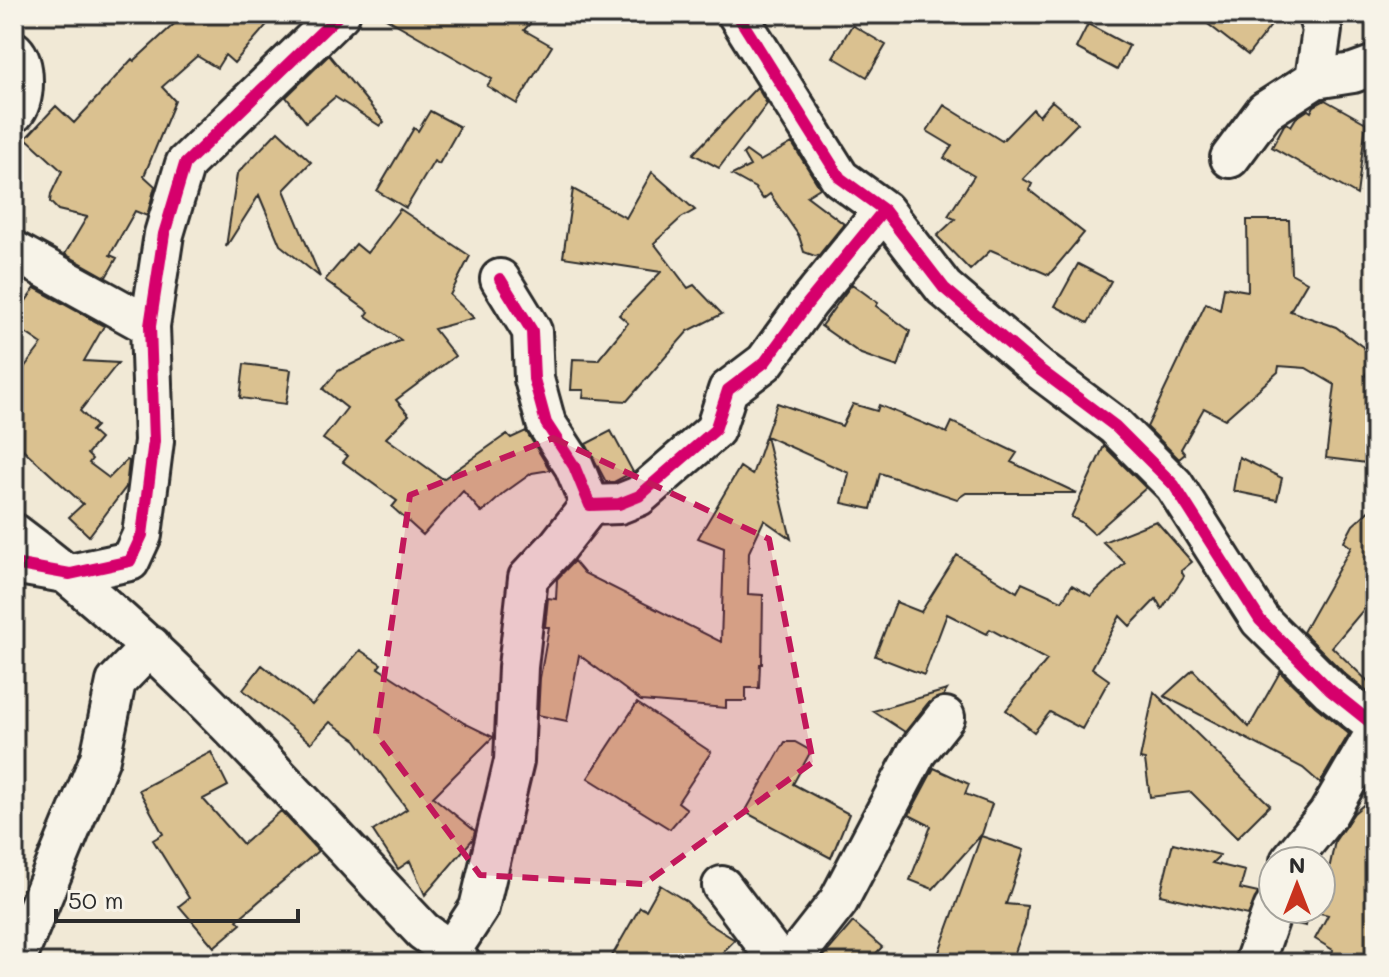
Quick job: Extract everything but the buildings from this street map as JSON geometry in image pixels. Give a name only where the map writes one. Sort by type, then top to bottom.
[{"type":"street","points":[[14,564],[70,574],[130,561],[142,535],[154,441],[150,326],[164,234],[185,164],[340,14]]},
{"type":"street","points":[[737,14],[840,178],[884,210],[944,288],[1039,369],[1115,426],[1174,485],[1260,620],[1330,690],[1375,726]]},
{"type":"street","points":[[1315,79],[1322,30],[1317,14]]},
{"type":"street","points":[[14,51],[18,55],[23,83],[19,107],[14,113]]},
{"type":"street","points":[[1230,158],[1265,111],[1315,79],[1353,73],[1375,65]]},
{"type":"street","points":[[14,533],[70,574],[151,646],[423,931],[456,957],[479,908],[514,761],[518,667],[528,578],[590,505],[619,504],[639,496],[715,430],[728,390],[765,362],[808,303],[884,210]]},
{"type":"street","points":[[14,251],[150,326]]},
{"type":"street","points":[[500,279],[532,331],[534,379],[546,423],[574,466],[590,505]]},
{"type":"street","points":[[15,963],[100,758],[116,682],[151,646]]},
{"type":"street","points":[[790,963],[838,902],[917,752],[945,717]]},
{"type":"street","points":[[1303,845],[1328,814],[1375,733]]},
{"type":"street","points":[[722,886],[780,963]]},
{"type":"street","points":[[1254,963],[1267,925]]},
{"type":"highlighted area","points":[[553,438],[769,539],[813,762],[644,884],[480,875],[376,734],[410,495]]},
{"type":"cycle path","points":[[14,564],[70,574],[130,561],[142,535],[154,441],[150,326],[164,234],[185,164],[340,14]]},
{"type":"cycle path","points":[[737,14],[840,178],[884,210],[944,288],[1039,369],[1115,426],[1174,485],[1260,620],[1330,690],[1375,726]]},
{"type":"cycle path","points":[[500,279],[532,331],[534,379],[546,423],[574,466],[590,505],[619,504],[639,496],[715,430],[728,390],[765,362],[808,303],[884,210]]}]
